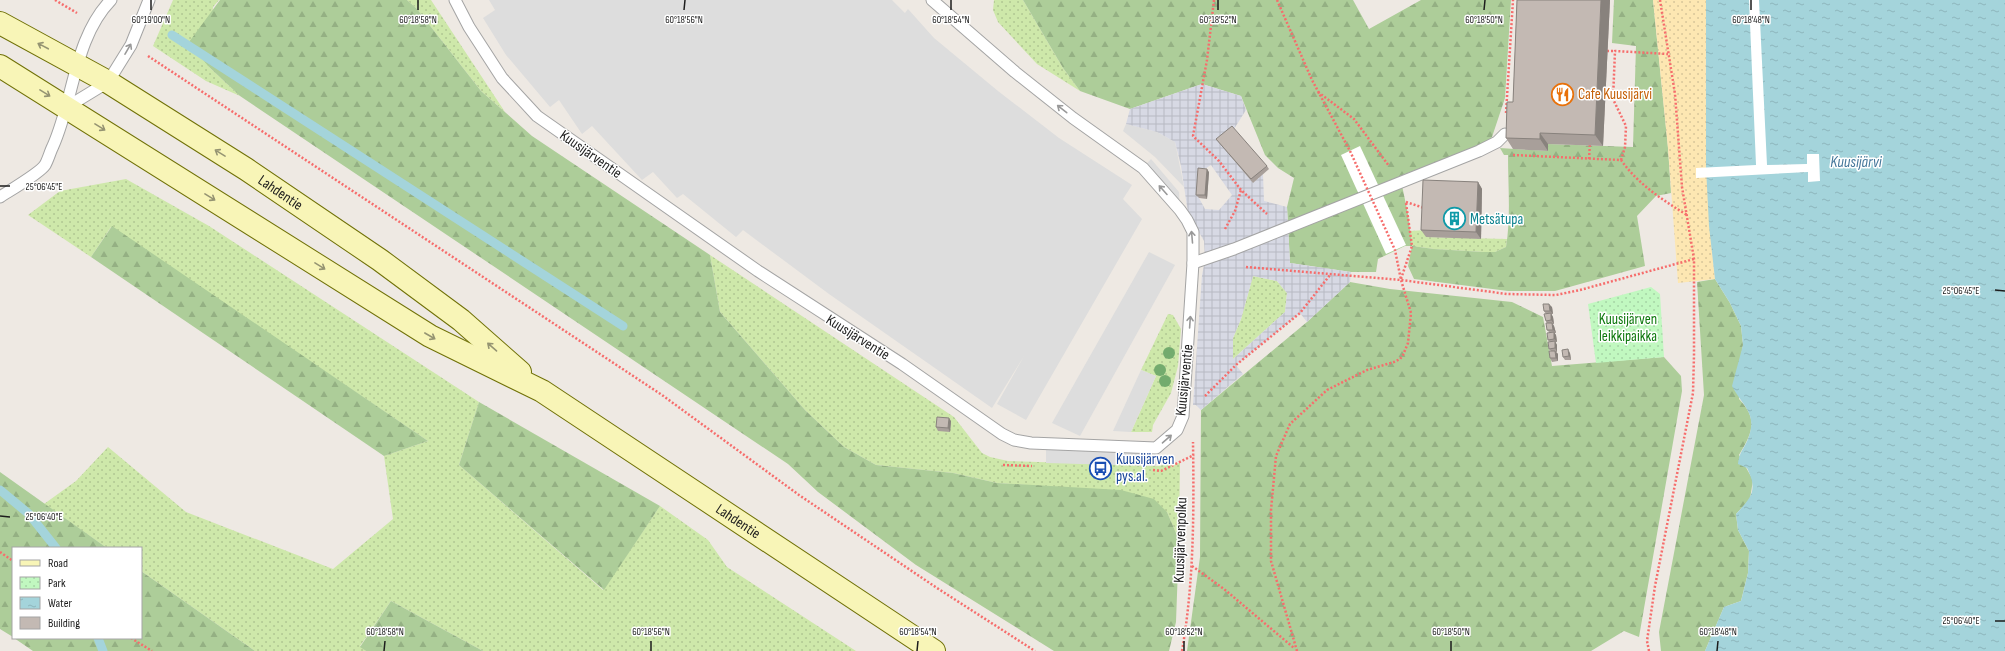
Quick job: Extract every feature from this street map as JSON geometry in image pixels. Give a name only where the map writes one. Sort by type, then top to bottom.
[{"type":"main road","name":"Lahdentie","points":[[0,23],[108,82],[246,169],[380,260],[461,320],[542,391]]},
{"type":"main road","name":"Lahdentie","points":[[0,66],[430,336],[542,391],[934,651]]},
{"type":"lane","points":[[0,197],[44,167],[57,137],[67,107],[77,64],[94,23],[101,10],[111,0]]},
{"type":"lane","points":[[67,107],[108,82],[131,45],[149,0]]},
{"type":"lane","name":"Kuusijärventie","points":[[455,0],[469,27],[502,78],[537,116],[758,271],[902,364],[1002,434],[1014,440],[1031,443],[1156,448],[1177,430],[1183,416],[1193,259],[1193,232],[1180,210],[1143,168],[1073,118],[1015,72],[932,0]]},
{"type":"lane","points":[[1193,259],[1205,260],[1479,151],[1501,138]]},
{"type":"path","points":[[55,0],[63,5]]},
{"type":"path","points":[[1214,0],[1206,60],[1193,136],[1218,160],[1240,190],[1263,210],[1280,230]]},
{"type":"path","points":[[1276,0],[1318,92],[1350,151],[1395,250],[1401,280],[1411,313],[1408,343],[1400,359],[1367,370],[1327,390],[1290,424],[1276,456],[1271,510],[1270,561],[1295,648]]},
{"type":"path","points":[[1508,96],[1513,0]]},
{"type":"path","points":[[1649,651],[1647,641],[1655,586],[1693,393],[1694,260],[1682,187],[1675,94],[1660,0]]},
{"type":"path","points":[[1604,45],[1604,56]]},
{"type":"path","points":[[1607,51],[1668,54]]},
{"type":"path","points":[[1615,51],[1613,99],[1626,126],[1625,147],[1621,160]]},
{"type":"path","points":[[150,57],[662,395],[799,495],[937,588],[1035,651]]},
{"type":"path","points":[[1509,72],[1516,72]]},
{"type":"path","points":[[1318,92],[1354,119],[1379,151],[1400,182],[1406,202],[1412,246],[1401,280]]},
{"type":"path","points":[[1501,138],[1500,148],[1508,155],[1621,160]]},
{"type":"path","points":[[1589,159],[1590,138]]},
{"type":"path","points":[[1621,160],[1632,175],[1656,196],[1687,215]]},
{"type":"path","points":[[1205,260],[1221,238],[1235,211],[1240,190]]},
{"type":"path","points":[[1406,202],[1427,209]]},
{"type":"path","points":[[1243,267],[1401,280],[1507,294],[1556,295],[1694,260]]},
{"type":"path","points":[[1201,400],[1236,365],[1300,313],[1330,275]]},
{"type":"path","name":"Kuusijärvenpolku","points":[[1182,651],[1187,622],[1192,566],[1193,439]]},
{"type":"path","points":[[0,552],[12,560]]},
{"type":"path","points":[[1192,566],[1224,589],[1297,651]]},
{"type":"path","points":[[133,639],[152,651]]},
{"type":"green space","points":[[173,0],[219,0],[213,7],[208,66],[240,96],[206,81],[153,46]]},
{"type":"green space","points":[[220,0],[407,0],[417,9],[481,91],[532,136],[710,255],[720,312],[805,410],[844,447],[876,465],[953,473],[997,483],[1121,490],[1154,499],[1167,512],[1179,540],[1176,622],[1169,651],[1054,651],[916,565],[818,492],[788,464],[240,96],[208,66],[189,42]]},
{"type":"green space","points":[[407,0],[431,0],[505,112],[481,91],[417,9]]},
{"type":"green space","points":[[994,0],[1023,0],[1063,68],[1080,91],[1037,64],[998,22],[993,10]]},
{"type":"green space","points":[[1023,0],[1353,0],[1369,29],[1421,0],[1511,0],[1505,98],[1492,137],[1488,142],[1400,176],[1408,214],[1412,246],[1405,246],[1378,259],[1376,272],[1351,272],[1290,263],[1287,207],[1294,178],[1278,168],[1265,155],[1241,96],[1202,84],[1130,109],[1080,91],[1063,68]]},
{"type":"green space","points":[[1614,0],[1653,0],[1671,193],[1656,196],[1637,216],[1645,266],[1555,291],[1508,291],[1414,279],[1408,266],[1412,246],[1484,252],[1495,252],[1506,247],[1509,213],[1508,155],[1504,155],[1500,148],[1548,151],[1548,144],[1633,147],[1636,46],[1612,43]]},
{"type":"green space","points":[[126,179],[209,226],[479,402],[459,465],[603,590],[660,506],[708,540],[727,567],[856,651],[483,651],[391,601],[360,646],[366,651],[255,651],[142,572],[142,547],[106,547],[44,504],[76,481],[108,447],[186,512],[333,569],[393,519],[384,456],[428,441],[111,227],[91,257],[28,215],[60,191]]},
{"type":"green space","points":[[112,226],[428,441],[384,456],[91,257]]},
{"type":"green space","points":[[1426,230],[1426,237],[1507,239],[1506,247],[1495,252],[1484,252],[1412,246],[1410,231]]},
{"type":"green space","points":[[710,255],[954,417],[982,453],[990,457],[1008,461],[1156,466],[1180,463],[1179,540],[1167,512],[1055,487],[997,483],[953,473],[876,465],[844,447],[805,410],[720,312]]},
{"type":"green space","points":[[1253,276],[1277,281],[1287,293],[1285,312],[1233,359],[1233,338],[1241,319]]},
{"type":"green space","points":[[1715,279],[1730,303],[1741,326],[1743,345],[1740,362],[1739,399],[1749,414],[1751,427],[1747,440],[1739,455],[1753,480],[1750,499],[1736,514],[1738,530],[1749,551],[1748,573],[1741,601],[1724,607],[1705,651],[1661,651],[1659,632],[1704,395],[1697,282]]},
{"type":"green space","points":[[1350,282],[1390,289],[1512,302],[1543,317],[1552,366],[1664,357],[1681,376],[1682,391],[1639,637],[1624,631],[1591,651],[1187,651],[1200,557],[1201,410],[1307,322]]},
{"type":"green space","name":"Kuusijärven leikkipaikka","points":[[1651,287],[1660,294],[1664,357],[1596,363],[1588,304]]},
{"type":"green space","points":[[1168,314],[1173,315],[1181,329],[1178,366],[1171,393],[1153,425],[1152,432],[1131,432],[1156,376],[1141,370]]},
{"type":"green space","points":[[479,402],[660,506],[604,590],[459,465]]},
{"type":"green space","points":[[0,472],[106,547],[12,547],[12,636],[0,629]]},
{"type":"green space","points":[[142,572],[255,651],[33,651],[15,639],[142,639]]},
{"type":"green space","points":[[391,601],[483,651],[366,651],[360,647]]},
{"type":"sand","points":[[1653,0],[1706,0],[1707,174],[1711,244],[1715,279],[1678,283],[1668,148]]},
{"type":"shaded area","points":[[489,0],[892,0],[905,13],[908,9],[934,38],[998,91],[1059,138],[1132,185],[1123,199],[1142,219],[1026,420],[997,404],[1024,356],[992,408],[829,294],[743,230],[736,237],[683,194],[677,198],[653,172],[642,180],[592,126],[582,134],[559,100],[550,107],[506,55],[483,18],[495,10]]},
{"type":"shaded area","points":[[1202,84],[1241,96],[1246,110],[1234,129],[1254,182],[1263,174],[1264,201],[1287,207],[1290,263],[1351,272],[1350,282],[1307,322],[1300,313],[1236,365],[1243,374],[1201,410],[1196,405],[1193,405],[1202,275],[1205,260],[1204,241],[1188,213],[1181,166],[1175,142],[1157,132],[1126,124],[1130,109]],"holes":[[[1211,165],[1232,195],[1219,210],[1205,209],[1199,198],[1200,172]],[[1253,276],[1277,281],[1287,293],[1285,312],[1233,359],[1233,338],[1241,319]]]},
{"type":"shaded area","points":[[1126,124],[1157,132],[1175,142],[1184,187],[1155,157],[1123,131]]},
{"type":"shaded area","points":[[1151,159],[1179,192],[1180,210],[1143,168]]},
{"type":"shaded area","points":[[1149,252],[1175,265],[1080,436],[1052,423]]},
{"type":"shaded area","points":[[1141,370],[1156,376],[1131,432],[1113,431]]},
{"type":"shaded area","points":[[1046,444],[1156,448],[1156,466],[1046,463]]},
{"type":"water","name":"Kuusijärvi","points":[[1706,0],[2005,0],[2005,651],[1705,651],[1724,607],[1741,601],[1748,573],[1749,551],[1738,530],[1736,514],[1746,503],[1752,493],[1753,488],[1747,468],[1738,464],[1739,456],[1751,430],[1750,416],[1732,386],[1743,345],[1741,326],[1730,303],[1715,279],[1709,226],[1706,167]]},
{"type":"pier","points":[[1749,0],[1759,0],[1767,165],[1807,164],[1807,154],[1819,154],[1820,181],[1808,182],[1808,172],[1696,178],[1696,168],[1756,165]]},
{"type":"pier","points":[[1360,146],[1406,245],[1386,254],[1341,155]]},
{"type":"building","points":[[1517,0],[1601,0],[1595,135],[1540,133],[1540,139],[1506,138],[1507,102],[1513,102]]},
{"type":"building","points":[[1232,126],[1267,166],[1251,179],[1216,139]]},
{"type":"building","points":[[1198,168],[1207,169],[1205,195],[1196,195]]},
{"type":"building","name":"Metsätupa","points":[[1423,180],[1478,182],[1476,232],[1421,230]]},
{"type":"building","points":[[1543,304],[1549,304],[1550,311],[1544,311]]},
{"type":"building","points":[[1551,313],[1551,320],[1546,321],[1544,314]]},
{"type":"building","points":[[1546,323],[1552,323],[1553,330],[1547,330]]},
{"type":"building","points":[[1554,332],[1554,339],[1548,340],[1547,333]]},
{"type":"building","points":[[1555,341],[1555,348],[1549,349],[1548,342]]},
{"type":"building","points":[[1568,349],[1569,356],[1563,357],[1562,350]]},
{"type":"building","points":[[1549,351],[1555,351],[1556,358],[1550,358]]},
{"type":"building","points":[[937,417],[949,418],[948,428],[936,427]]},
{"type":"waterway","points":[[172,35],[623,326]]},
{"type":"waterway","points":[[0,490],[29,514],[55,547]]},
{"type":"waterway","points":[[98,639],[103,651]]},
{"type":"place","name":"Cafe Kuusijärvi","points":[[1562,94]]},
{"type":"place","name":"Metsätupa","points":[[1454,219]]},
{"type":"place","name":"Kuusijärven pys.al.","points":[[1101,468]]}]
